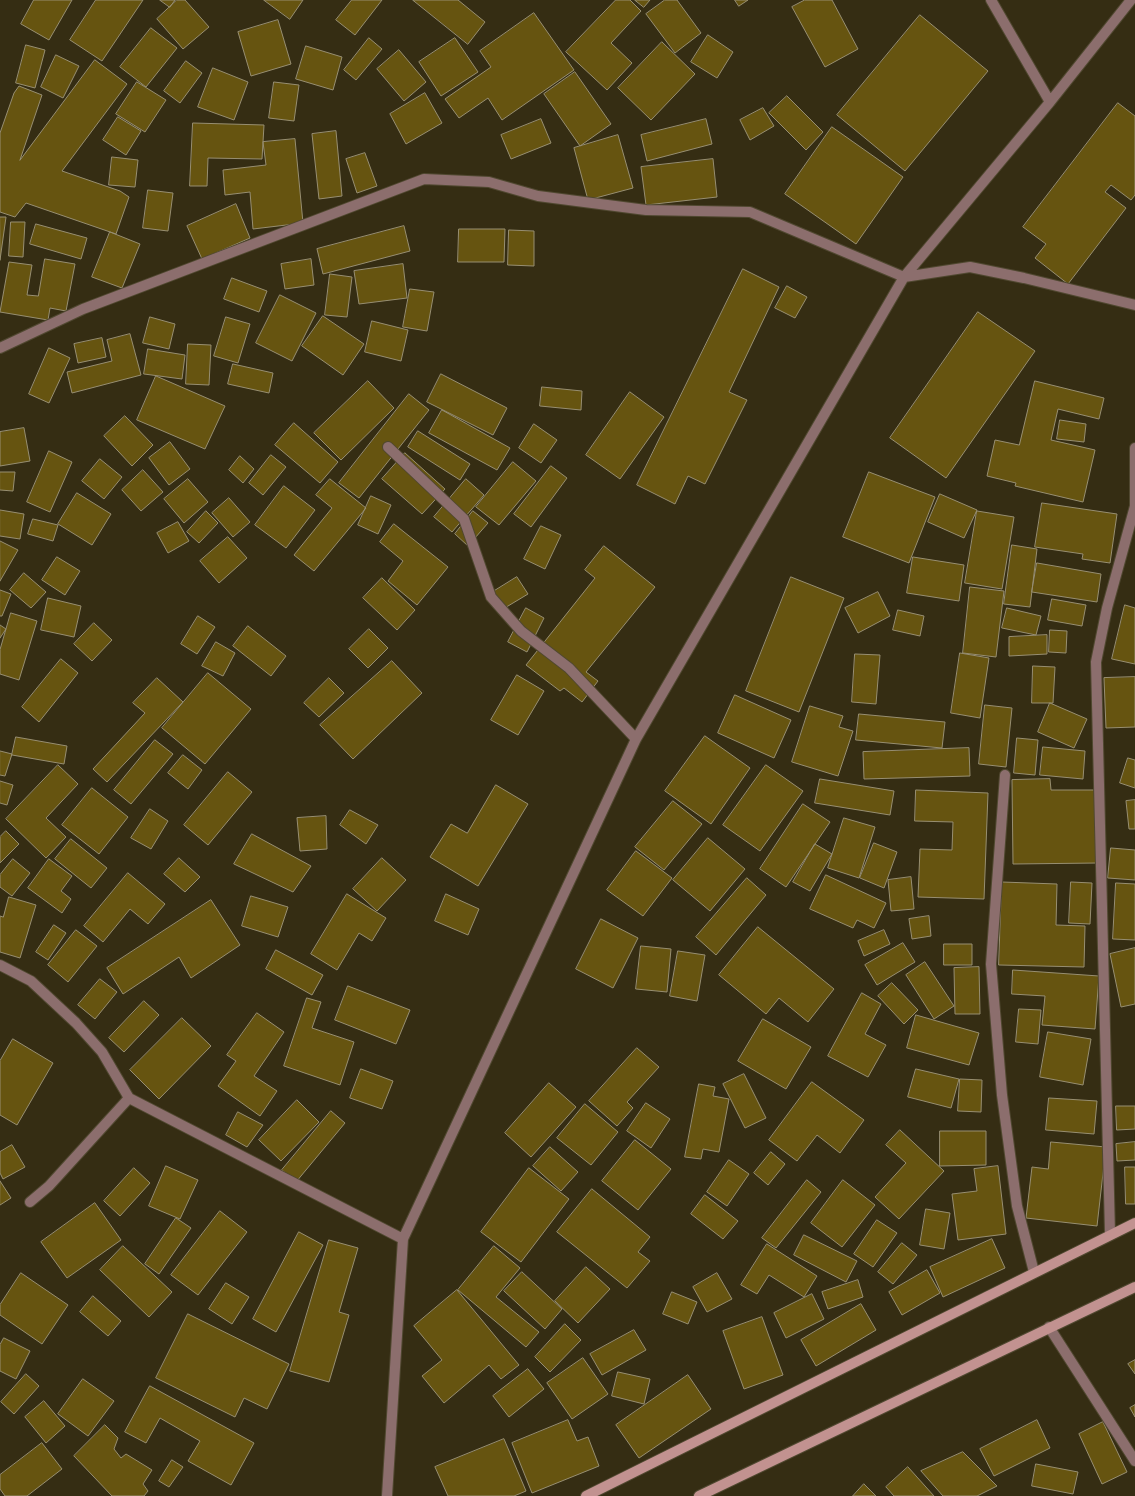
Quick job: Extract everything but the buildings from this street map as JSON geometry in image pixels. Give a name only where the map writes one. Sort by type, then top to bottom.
[{"type":"main road","points":[[586,1496],[1135,1223]]},
{"type":"main road","points":[[699,1496],[1135,1287]]},
{"type":"street","points":[[990,0],[1050,102]]},
{"type":"street","points":[[387,1496],[403,1240],[636,739],[904,277],[1050,102],[1131,0]]},
{"type":"street","points":[[0,348],[83,309],[424,179],[489,182],[538,196],[646,210],[750,212],[904,277],[970,267],[1024,278],[1135,306]]},
{"type":"street","points":[[388,446],[464,518],[491,596],[521,631],[569,668],[636,739]]},
{"type":"street","points":[[1110,1234],[1096,662],[1107,608],[1135,506],[1135,448]]},
{"type":"street","points":[[1005,775],[991,964],[1002,1094],[1017,1206],[1034,1272]]},
{"type":"street","points":[[0,965],[31,981],[76,1023],[102,1052],[129,1098],[403,1240]]},
{"type":"street","points":[[30,1202],[49,1186],[129,1098]]},
{"type":"street","points":[[1049,1327],[1135,1461]]}]
